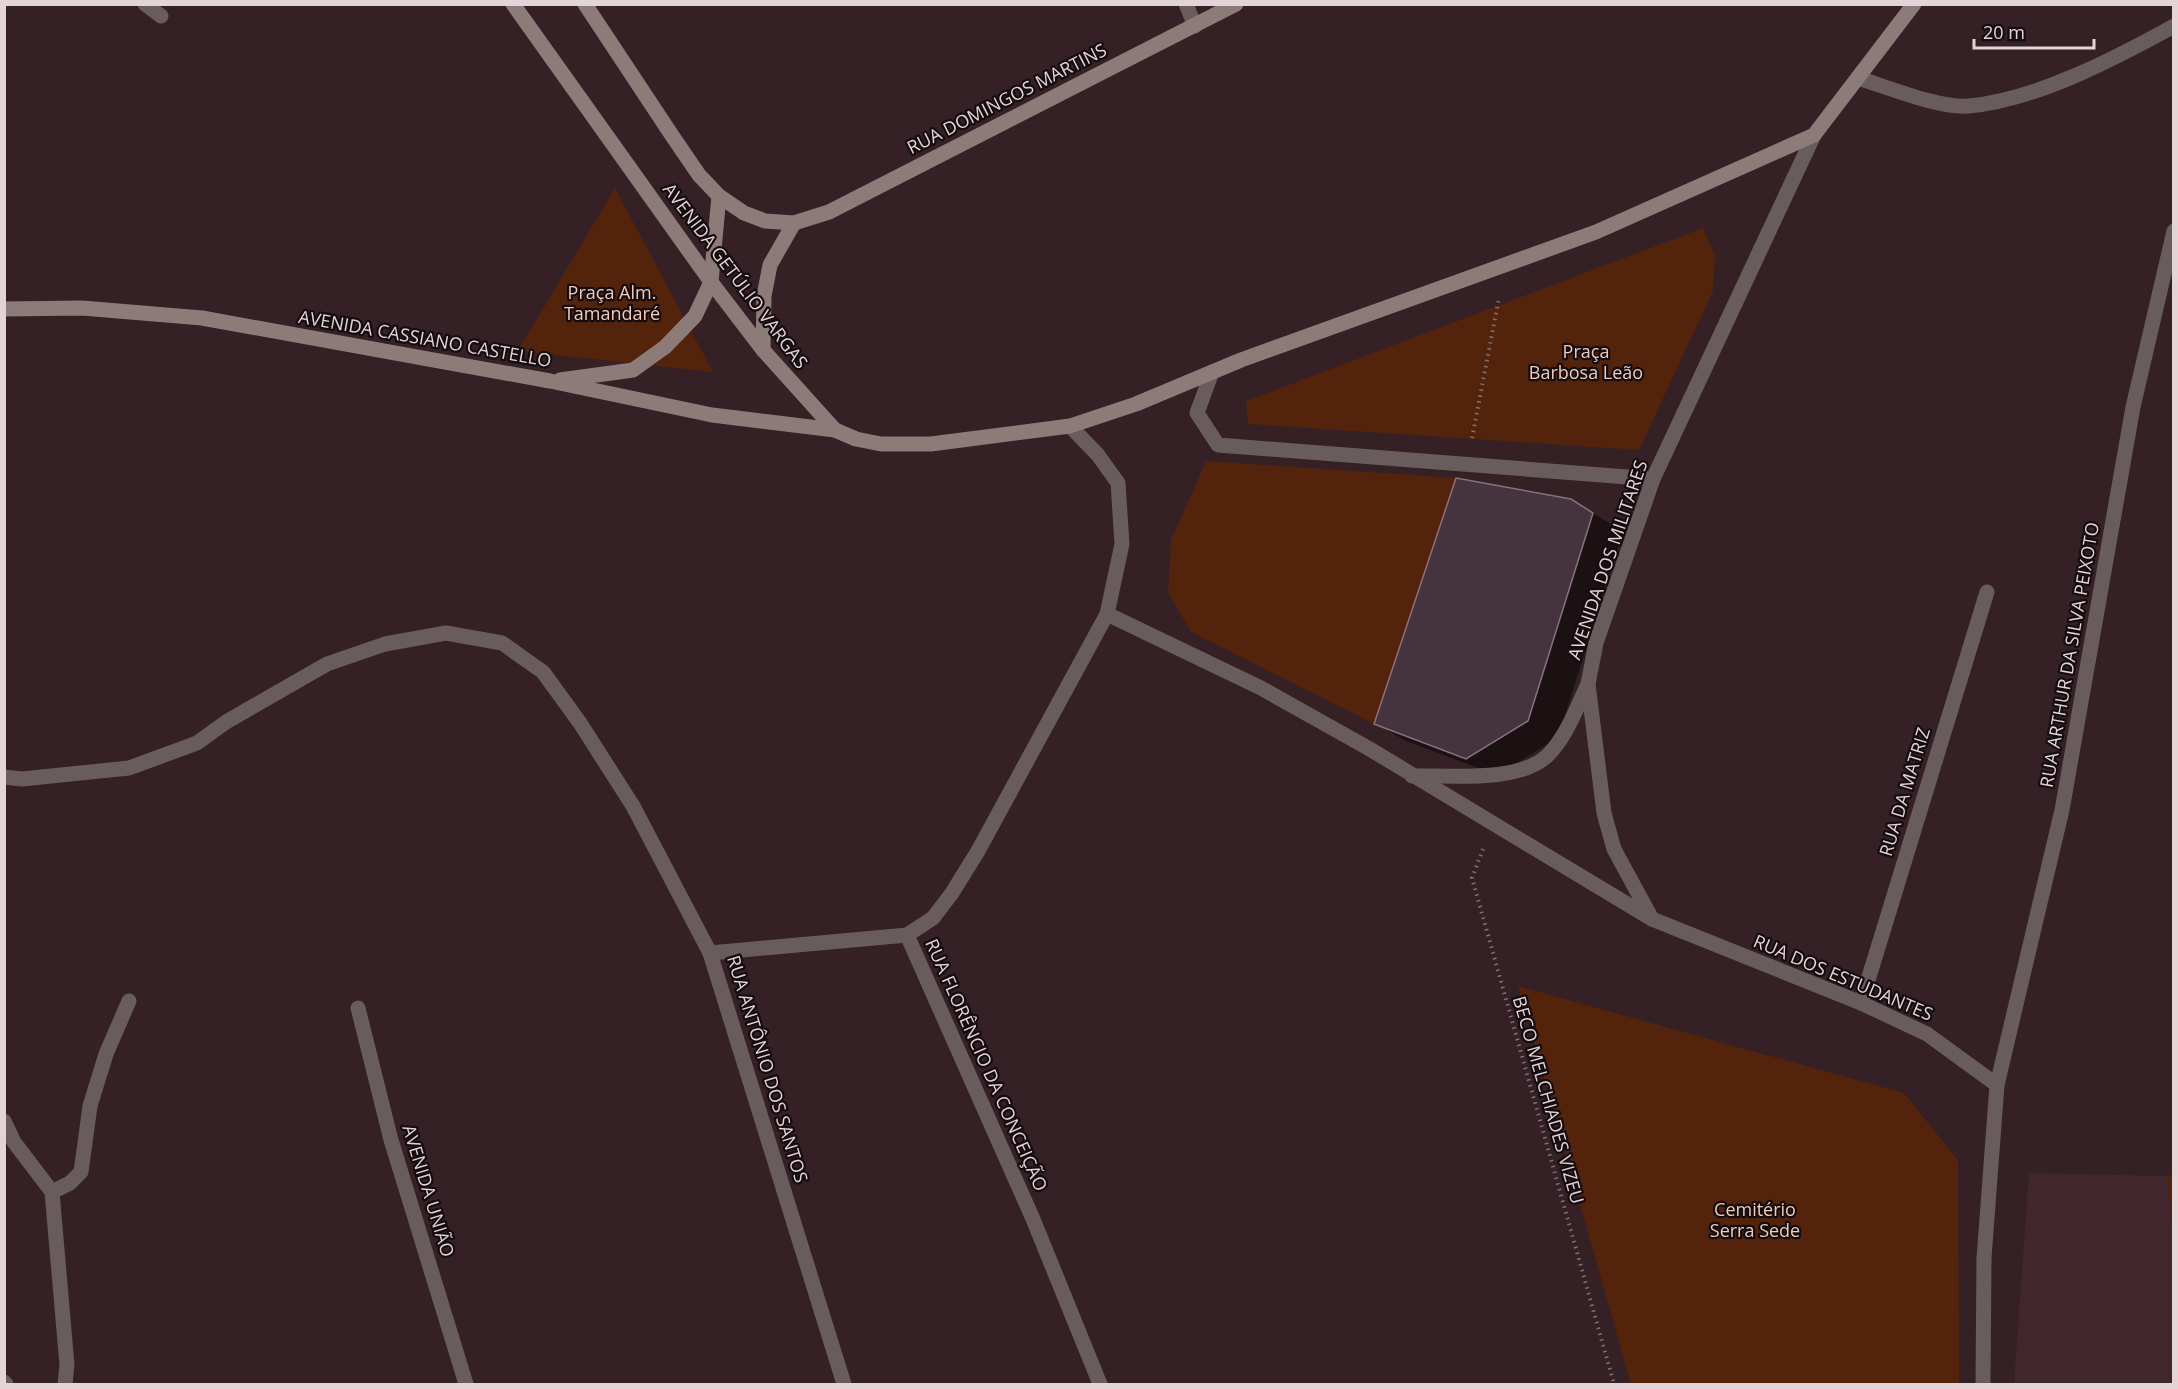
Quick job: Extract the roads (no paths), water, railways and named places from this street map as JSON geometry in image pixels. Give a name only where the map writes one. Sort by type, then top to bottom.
[{"type":"street","points":[[145,4],[161,16]]},
{"type":"street","name":"AVENIDA GETÚLIO VARGAS","points":[[513,4],[711,282],[763,350],[835,430],[856,439],[881,444],[931,444],[1070,426]]},
{"type":"street","name":"AVENIDA GETÚLIO VARGAS","points":[[585,4],[671,134],[719,196],[744,213],[765,221],[794,223]]},
{"type":"street","points":[[1186,4],[1195,26]]},
{"type":"street","name":"RUA DOMINGOS MARTINS","points":[[794,223],[829,212],[1236,4]]},
{"type":"street","points":[[1070,426],[1136,405],[1212,372],[1596,232],[1814,135],[1914,4]]},
{"type":"street","points":[[1858,78],[1930,100],[1968,106],[2025,93],[2116,58],[2174,26]]},
{"type":"street","name":"AVENIDA DOS MILITARES","points":[[1652,919],[1614,849],[1604,813],[1588,684],[1596,643],[1653,479],[1814,135]]},
{"type":"street","points":[[550,381],[633,370],[665,346],[695,316],[711,282],[719,196]]},
{"type":"street","points":[[763,350],[764,296],[770,265],[794,223]]},
{"type":"street","name":"RUA ARTHUR DA SILVA PEIXOTO","points":[[1997,1085],[2062,810],[2133,407],[2174,231]]},
{"type":"street","name":"AVENIDA CASSIANO CASTELLO","points":[[4,309],[82,308],[202,318],[550,381],[712,415],[835,430]]},
{"type":"street","points":[[1212,372],[1197,413],[1218,445],[1653,479]]},
{"type":"street","name":"RUA FLORÊNCIO DA CONCEIÇÃO","points":[[1070,426],[1098,455],[1118,483],[1122,544],[1107,614],[978,852],[933,918],[907,935],[1033,1219],[1100,1384]]},
{"type":"street","name":"RUA DA MATRIZ","points":[[1861,1003],[1987,592]]},
{"type":"street","points":[[1107,614],[1261,688],[1652,919]]},
{"type":"street","points":[[4,777],[22,779],[129,768],[197,743],[226,722],[327,664],[385,644],[446,633],[502,643],[543,672],[580,723],[633,806],[710,953]]},
{"type":"street","points":[[1412,776],[1507,774],[1531,768],[1548,756],[1564,731],[1588,684]]},
{"type":"street","name":"RUA DOS ESTUDANTES","points":[[1652,919],[1861,1003],[1927,1034],[1997,1085]]},
{"type":"street","name":"RUA ANTÔNIO DOS SANTOS","points":[[844,1384],[710,953],[907,935]]},
{"type":"street","points":[[52,1192],[70,1183],[81,1172],[90,1106],[106,1054],[129,1001]]},
{"type":"street","name":"AVENIDA UNIÃO","points":[[358,1008],[392,1140],[466,1384]]},
{"type":"street","points":[[1983,1384],[1984,1258],[1997,1085]]},
{"type":"street","points":[[4,1121],[14,1142],[52,1192],[67,1365],[65,1384]]},
{"type":"park label","name":"Praça Alm. Tamandaré","points":[[612,303]]},
{"type":"park label","name":"Praça Barbosa Leão","points":[[1586,362]]},
{"type":"park label","name":"Cemitério Serra Sede","points":[[1755,1220]]}]
